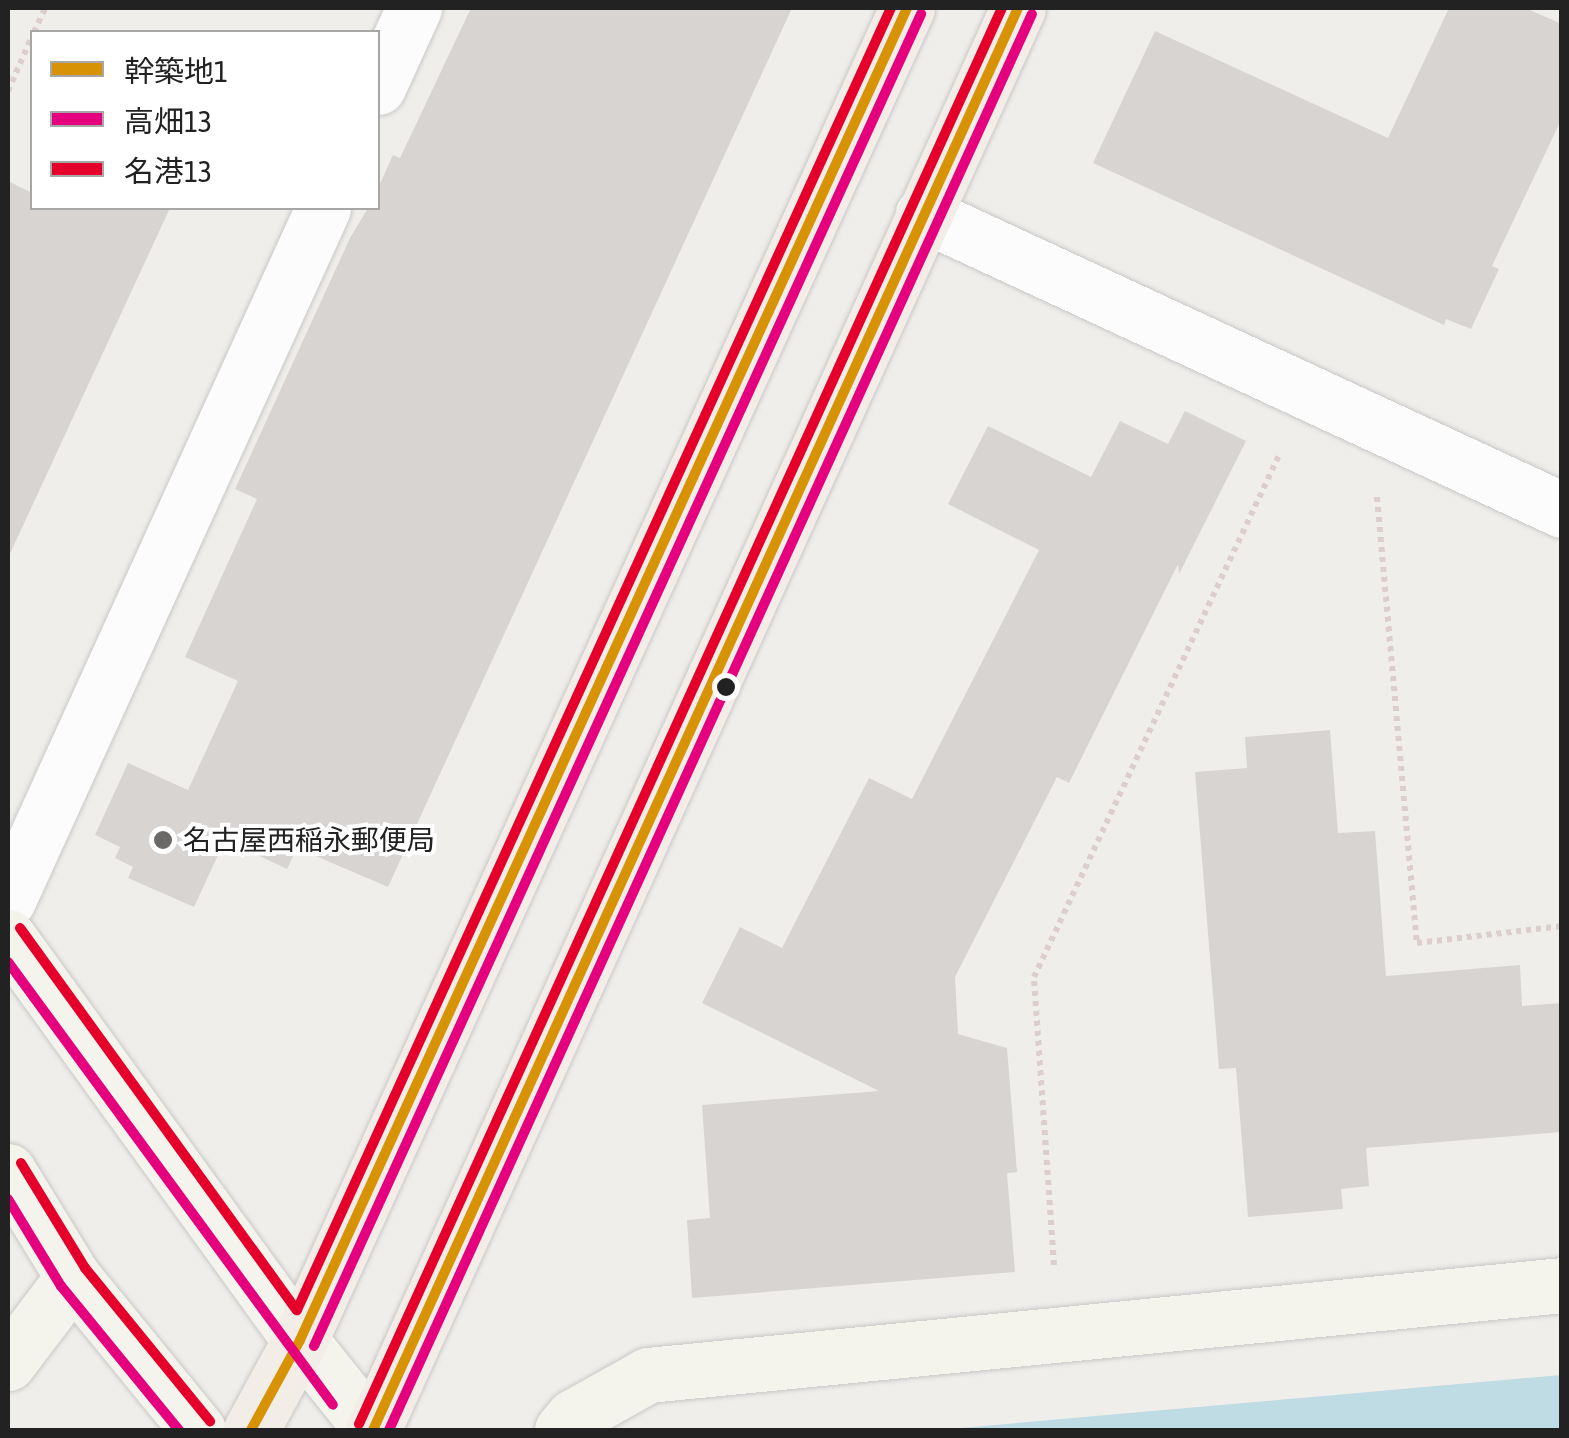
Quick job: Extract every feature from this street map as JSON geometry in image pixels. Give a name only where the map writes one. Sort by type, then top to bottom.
[{"type":"main road","points":[[251,1430],[300,1340],[907,8]]},
{"type":"main road","points":[[372,1430],[1018,8]]},
{"type":"street","points":[[380,83],[414,8]]},
{"type":"street","points":[[8,900],[321,210]]},
{"type":"street","points":[[923,214],[1562,510]]},
{"type":"street","points":[[8,937],[300,1340],[372,1430]]},
{"type":"street","points":[[8,1171],[73,1277],[198,1430]]},
{"type":"street","points":[[8,1362],[73,1277]]},
{"type":"street","points":[[562,1430],[574,1417],[648,1374],[1562,1285]]},
{"type":"path","points":[[8,90],[30,41]]},
{"type":"path","points":[[1058,1332],[1034,976],[1308,393]]},
{"type":"path","points":[[1370,421],[1417,943],[1562,926]]},
{"type":"water","points":[[1561,1375],[1561,1430],[938,1430]]},
{"type":"building","points":[[471,8],[792,8],[388,887],[297,848],[287,869],[225,840],[194,907],[128,878],[133,867],[115,858],[120,847],[95,835],[128,763],[188,790],[238,681],[185,657],[257,499],[235,489],[350,238],[367,210],[380,210],[380,184],[393,155],[400,158]]},
{"type":"building","points":[[1449,8],[1525,8],[1562,24],[1562,118],[1492,266],[1499,269],[1471,329],[1446,319],[1444,325],[1093,163],[1155,31],[1388,138]]},
{"type":"building","points":[[8,181],[30,192],[30,210],[169,210],[8,558]]},
{"type":"building","points":[[1185,411],[1246,441],[1179,574],[1178,564],[1069,783],[1057,777],[955,977],[958,1034],[1007,1048],[1017,1172],[1007,1173],[1015,1272],[692,1298],[687,1220],[710,1218],[702,1105],[879,1091],[702,1003],[740,927],[782,948],[869,778],[912,799],[1039,550],[948,504],[988,426],[1091,477],[1120,421],[1168,444]]},
{"type":"building","points":[[1330,730],[1338,833],[1375,831],[1386,976],[1520,965],[1522,1006],[1562,1003],[1562,1132],[1366,1148],[1369,1186],[1341,1189],[1343,1209],[1248,1217],[1236,1068],[1219,1069],[1195,772],[1247,768],[1245,737]]},
{"type":"transit line","name":"名港13","points":[[20,928],[297,1310],[891,8]]},
{"type":"transit line","name":"幹築地1","points":[[251,1430],[300,1340],[907,8]]},
{"type":"transit line","name":"名港13","points":[[359,1424],[1002,8]]},
{"type":"transit line","name":"幹築地1","points":[[373,1430],[1018,8]]},
{"type":"transit line","name":"高畑13","points":[[314,1346],[921,14]]},
{"type":"transit line","name":"高畑13","points":[[389,1430],[1032,14]]},
{"type":"transit line","name":"高畑13","points":[[8,962],[333,1405]]},
{"type":"transit line","name":"名港13","points":[[21,1163],[85,1268],[210,1421]]},
{"type":"transit line","name":"高畑13","points":[[8,1199],[61,1286],[179,1430]]},
{"type":"place","name":"名古屋西稲永郵便局","points":[[163,840]]}]
